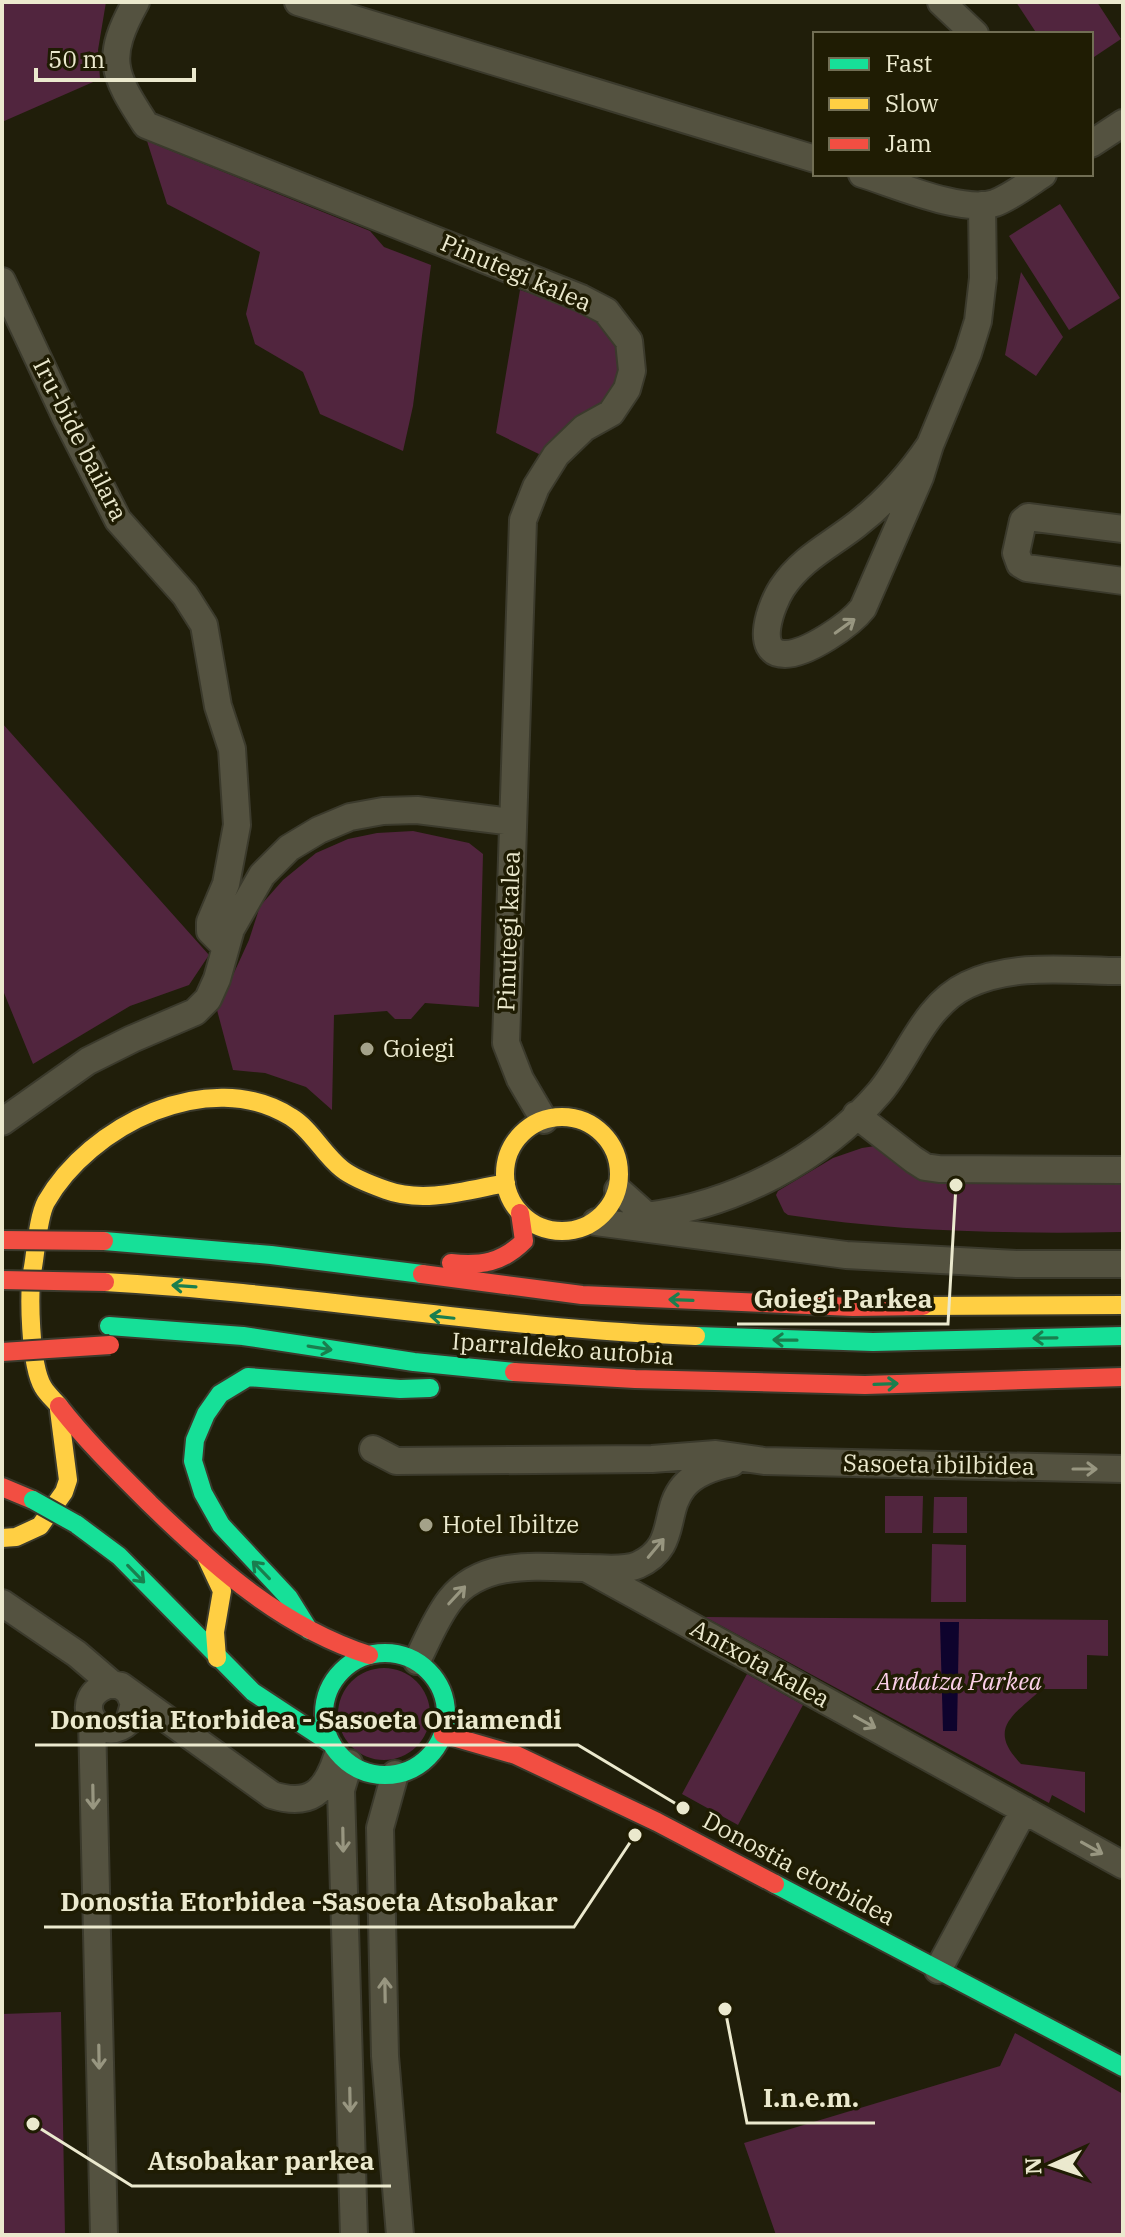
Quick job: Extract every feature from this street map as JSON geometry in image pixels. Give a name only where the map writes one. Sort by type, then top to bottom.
[{"type":"main road","points":[[2,1487],[76,1524],[119,1556],[253,1692],[340,1753],[378,1775],[395,1774],[417,1767],[432,1754],[443,1734],[446,1708],[435,1678],[417,1661],[397,1654],[369,1655],[338,1645],[309,1630],[255,1597],[207,1559],[88,1443],[43,1387],[37,1370],[29,1289],[44,1205],[62,1179],[88,1150],[113,1131],[139,1117],[175,1105],[217,1097],[256,1102],[292,1117],[343,1170],[389,1191],[431,1196],[506,1183]]},
{"type":"main road","points":[[562,1117],[579,1119],[602,1133],[617,1155],[620,1172],[618,1190],[609,1208],[596,1222],[581,1229],[564,1232],[540,1227],[520,1213],[510,1199],[505,1167],[510,1151],[530,1127],[544,1120],[562,1117]]},
{"type":"main road","points":[[271,1255],[310,1249],[481,1266],[511,1255],[524,1241],[520,1213]]},
{"type":"main road","points":[[2,1240],[104,1241],[271,1255],[582,1295],[853,1307],[1123,1305]]},
{"type":"main road","points":[[2,1280],[191,1287],[405,1314],[636,1334],[873,1342],[1123,1336]]},
{"type":"main road","points":[[14,1326],[54,1325]]},
{"type":"main road","name":"Iparraldeko autobia","points":[[2,1352],[110,1336],[243,1336],[414,1362],[522,1373],[865,1385],[1123,1377]]},
{"type":"main road","points":[[246,1359],[477,1386],[728,1382]]},
{"type":"main road","points":[[309,1630],[289,1598],[221,1525],[203,1493],[193,1461],[195,1440],[206,1414],[220,1394],[248,1377],[400,1389],[442,1387]]},
{"type":"main road","points":[[2,1538],[16,1537],[40,1526],[64,1492],[68,1480],[59,1410]]},
{"type":"main road","points":[[207,1559],[222,1591],[215,1632],[217,1658]]},
{"type":"main road","points":[[340,1753],[324,1714],[330,1689],[342,1670],[369,1655]]},
{"type":"main road","name":"Donostia etorbidea","points":[[443,1734],[516,1755],[657,1822],[1123,2067]]},
{"type":"street","name":"Pinutegi kalea","points":[[136,2],[119,32],[115,59],[123,89],[146,125],[581,298],[606,311],[629,341],[632,371],[627,389],[611,413],[584,428],[556,455],[536,487],[523,520],[506,1043],[520,1079],[544,1120]]},
{"type":"street","points":[[298,2],[813,158]]},
{"type":"street","points":[[941,2],[973,32]]},
{"type":"street","points":[[1093,143],[1123,123]]},
{"type":"street","points":[[869,176],[963,205],[982,205],[1002,200],[1040,176]]},
{"type":"street","points":[[930,445],[909,475],[854,526],[820,548],[782,588],[769,614],[766,630],[768,642],[774,651],[784,654],[794,652],[838,632],[853,621],[863,608],[915,489],[978,321],[983,278],[982,205]]},
{"type":"street","name":"Iru-bide bailara","points":[[2,281],[118,520],[185,595],[204,625],[218,706],[232,749],[237,825],[226,884],[210,922],[210,931],[226,947]]},
{"type":"street","points":[[1123,529],[1028,517],[1023,521],[1016,553],[1020,564],[1027,568],[1123,581]]},
{"type":"street","points":[[854,526],[866,528],[875,534],[886,552]]},
{"type":"street","points":[[2,1122],[88,1061],[195,1012],[208,999],[231,929],[262,875],[289,848],[319,830],[350,817],[383,811],[417,810],[512,822]]},
{"type":"street","points":[[647,1216],[687,1210],[730,1194],[805,1158],[880,1092],[925,1022],[948,996],[965,986],[992,975],[1026,970],[1123,971]]},
{"type":"street","points":[[856,1115],[925,1167],[1123,1170]]},
{"type":"street","points":[[618,1190],[647,1216],[674,1228],[743,1241]]},
{"type":"street","points":[[730,1194],[731,1216],[743,1241]]},
{"type":"street","points":[[596,1222],[846,1255],[1016,1264],[1123,1264]]},
{"type":"street","name":"Sasoeta ibilbidea","points":[[373,1449],[396,1461],[652,1459],[716,1454],[755,1460],[1123,1469]]},
{"type":"street","points":[[586,1568],[637,1566],[655,1553],[671,1522],[673,1500],[661,1485],[652,1459]]},
{"type":"street","name":"Sasoeta ibilbidea","points":[[673,1500],[683,1484],[711,1467],[755,1460]]},
{"type":"street","name":"Antxota kalea","points":[[417,1661],[451,1599],[469,1582],[489,1571],[531,1567],[586,1568],[1123,1865]]},
{"type":"street","points":[[2,1603],[80,1658],[106,1697],[272,1795],[291,1801],[313,1795],[330,1780],[340,1753]]},
{"type":"street","points":[[104,2235],[106,1697]]},
{"type":"street","points":[[340,1753],[354,2235]]},
{"type":"street","points":[[395,1774],[380,1828],[385,2056],[400,2235]]},
{"type":"street","points":[[938,1970],[1024,1810]]},
{"type":"green space","points":[[2,2],[106,2],[98,50],[100,79],[2,122]]},
{"type":"green space","points":[[1016,2],[1097,2],[1121,39],[1093,58],[1093,32],[1036,32]]},
{"type":"green space","points":[[147,141],[370,231],[384,247],[431,265],[413,406],[403,451],[320,414],[303,372],[255,344],[246,314],[260,252],[167,204]]},
{"type":"green space","points":[[1060,204],[1120,298],[1069,330],[1009,236]]},
{"type":"green space","points":[[1021,272],[1063,337],[1036,376],[1005,355]]},
{"type":"green space","points":[[520,290],[591,312],[610,329],[619,352],[619,375],[610,396],[545,457],[496,433]]},
{"type":"green space","points":[[2,723],[209,955],[189,985],[130,1006],[33,1064],[2,988]]},
{"type":"green space","points":[[413,831],[469,843],[483,854],[479,1007],[425,1003],[411,1019],[395,1019],[387,1011],[334,1015],[332,1110],[306,1087],[265,1073],[233,1070],[217,1010],[249,940],[260,906],[283,880],[316,853],[348,839],[377,833]]},
{"type":"green space","points":[[888,1144],[912,1165],[1123,1172],[1123,1232],[913,1228],[830,1221],[784,1212],[776,1195],[778,1191],[833,1158],[862,1148]]},
{"type":"green space","points":[[885,1496],[923,1496],[922,1533],[885,1533]]},
{"type":"green space","points":[[934,1497],[967,1497],[967,1533],[933,1533]]},
{"type":"green space","points":[[932,1544],[966,1545],[966,1602],[931,1602]]},
{"type":"green space","name":"Andatza Parkea","points":[[705,1617],[1108,1620],[1108,1656],[1087,1655],[1087,1689],[1042,1689],[1014,1715],[1005,1731],[1011,1752],[1021,1764],[1085,1772],[1085,1813],[1052,1795],[1049,1803]]},
{"type":"green space","points":[[384,1668],[401,1672],[416,1682],[426,1697],[430,1714],[426,1731],[416,1746],[401,1756],[384,1760],[367,1756],[352,1746],[342,1731],[338,1714],[342,1697],[352,1682],[367,1672]]},
{"type":"green space","points":[[747,1674],[803,1705],[738,1825],[682,1794]]},
{"type":"green space","points":[[61,2012],[65,2235],[2,2235],[2,2014]]},
{"type":"green space","points":[[1015,2033],[1123,2094],[1123,2235],[776,2235],[744,2143],[1000,2066]]},
{"type":"shaded area","points":[[940,1622],[959,1622],[957,1731],[943,1731]]},
{"type":"traffic: fast","points":[[104,1241],[271,1255],[422,1274]]},
{"type":"traffic: fast","points":[[109,1326],[243,1336],[414,1362],[514,1372]]},
{"type":"traffic: fast","points":[[696,1336],[873,1342],[1123,1336]]},
{"type":"traffic: fast","points":[[309,1630],[289,1598],[221,1525],[203,1493],[193,1461],[195,1440],[206,1414],[220,1394],[248,1377],[400,1389],[430,1388]]},
{"type":"traffic: fast","points":[[33,1500],[76,1524]]},
{"type":"traffic: fast","points":[[76,1524],[119,1556],[253,1692],[332,1744]]},
{"type":"traffic: fast","points":[[385,1653],[408,1658],[428,1671],[441,1691],[446,1714],[441,1737],[428,1757],[408,1770],[385,1775],[362,1770],[342,1757],[329,1737],[324,1714],[329,1691],[342,1671],[362,1658],[385,1653]]},
{"type":"traffic: fast","points":[[775,1884],[1123,2067]]},
{"type":"traffic: slow","points":[[59,1406],[43,1387],[33,1346],[31,1279],[41,1216],[46,1202],[66,1174],[91,1149],[121,1128],[154,1112],[189,1101],[224,1098],[259,1103],[291,1117],[342,1169],[386,1190],[431,1196],[506,1183]]},
{"type":"traffic: slow","points":[[562,1117],[594,1126],[610,1142],[619,1174],[610,1206],[594,1222],[562,1231],[530,1222],[514,1206],[505,1174],[514,1142],[530,1126],[562,1117]]},
{"type":"traffic: slow","points":[[105,1282],[253,1294],[548,1326],[696,1336]]},
{"type":"traffic: slow","points":[[923,1306],[1123,1305]]},
{"type":"traffic: slow","points":[[2,1538],[16,1537],[40,1526],[64,1492],[68,1480],[59,1410]]},
{"type":"traffic: slow","points":[[207,1559],[222,1591],[215,1632],[217,1658]]},
{"type":"traffic: jam","points":[[451,1263],[472,1264],[508,1254],[524,1241],[520,1213]]},
{"type":"traffic: jam","points":[[2,1240],[104,1241]]},
{"type":"traffic: jam","points":[[422,1274],[582,1295],[853,1307],[923,1306]]},
{"type":"traffic: jam","points":[[2,1280],[105,1282]]},
{"type":"traffic: jam","points":[[2,1352],[110,1345]]},
{"type":"traffic: jam","points":[[514,1372],[635,1379],[865,1385],[1123,1377]]},
{"type":"traffic: jam","points":[[59,1406],[126,1480],[251,1593],[307,1628],[369,1655]]},
{"type":"traffic: jam","points":[[2,1487],[33,1500]]},
{"type":"traffic: jam","points":[[443,1734],[516,1755],[657,1822],[775,1884]]},
{"type":"place","name":"Goiegi","points":[[367,1049]]},
{"type":"place","name":"Goiegi Parkea","points":[[956,1185]]},
{"type":"place","name":"Hotel Ibiltze","points":[[426,1525]]},
{"type":"place","name":"Donostia Etorbidea - Sasoeta Oriamendi","points":[[683,1808]]},
{"type":"place","name":"Donostia Etorbidea -Sasoeta Atsobakar","points":[[635,1835]]},
{"type":"place","name":"I.n.e.m.","points":[[725,2009]]},
{"type":"place","name":"Atsobakar parkea","points":[[33,2124]]}]
